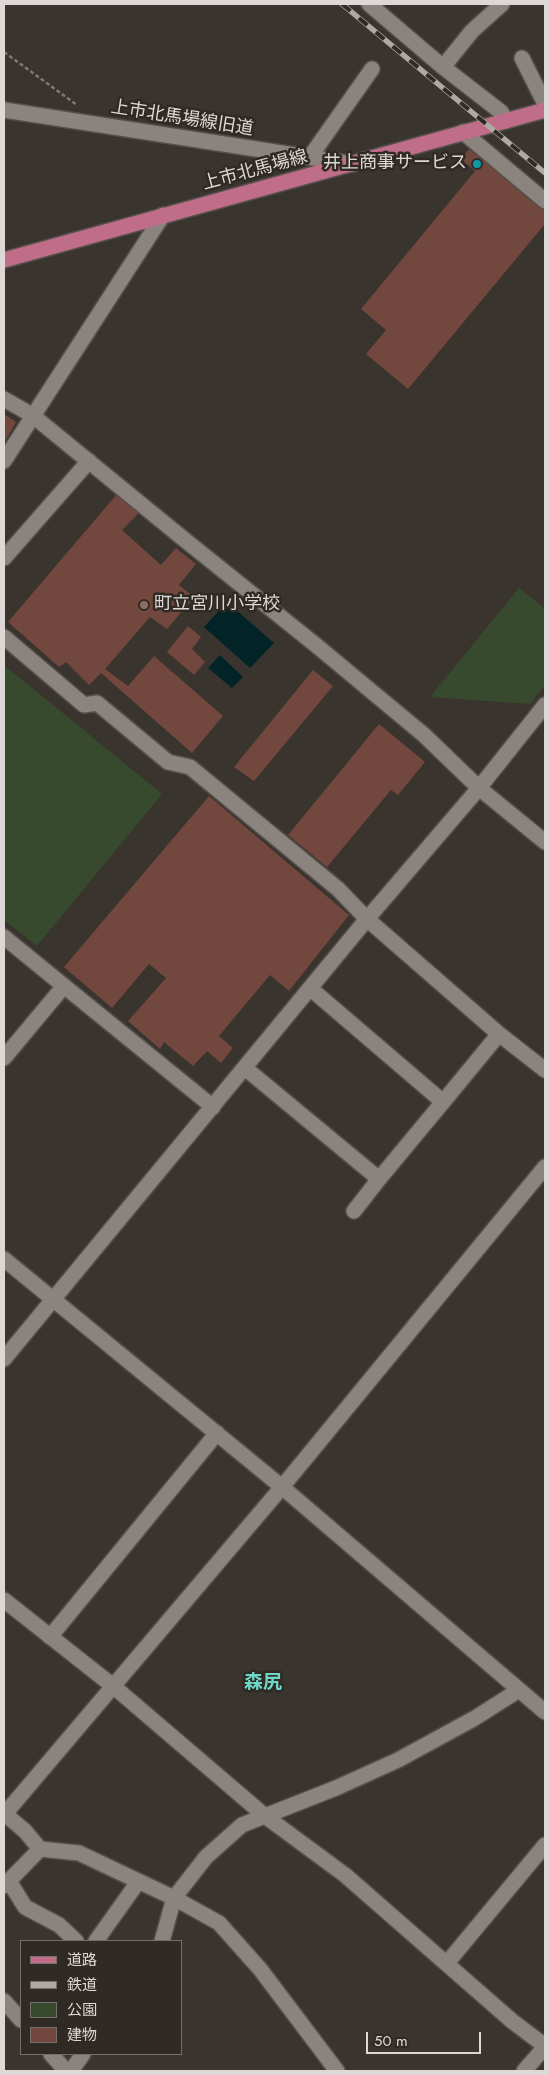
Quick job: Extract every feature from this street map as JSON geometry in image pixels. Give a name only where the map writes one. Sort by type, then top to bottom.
[{"type":"main road","name":"上市北馬場線","points":[[4,260],[545,110]]},
{"type":"street","points":[[369,4],[443,67],[500,112],[506,121]]},
{"type":"street","points":[[443,67],[472,31],[502,4]]},
{"type":"street","points":[[522,58],[545,104]]},
{"type":"street","points":[[310,157],[372,69]]},
{"type":"street","name":"上市北馬場線旧道","points":[[4,110],[355,164]]},
{"type":"street","points":[[463,132],[545,201]]},
{"type":"street","points":[[4,461],[32,414],[93,325],[164,215]]},
{"type":"street","points":[[4,399],[32,414],[348,671],[424,735],[479,788],[545,842]]},
{"type":"street","points":[[4,558],[89,461]]},
{"type":"street","points":[[4,637],[84,705],[97,703],[168,762],[190,767],[338,889],[367,919],[499,1034],[545,1070]]},
{"type":"street","points":[[4,1358],[213,1108],[367,919],[479,788],[545,705]]},
{"type":"street","points":[[4,937],[213,1108]]},
{"type":"street","points":[[4,1058],[64,986]]},
{"type":"street","points":[[311,988],[443,1102]]},
{"type":"street","points":[[354,1211],[379,1178],[499,1034]]},
{"type":"street","points":[[245,1068],[379,1178]]},
{"type":"street","points":[[337,2071],[260,1969],[219,1923],[174,1898],[79,1854],[40,1850],[25,1831],[4,1814],[282,1487],[545,1167]]},
{"type":"street","points":[[4,1259],[282,1487],[545,1712]]},
{"type":"street","points":[[50,1637],[217,1434]]},
{"type":"street","points":[[4,1600],[113,1686],[265,1816],[345,1874],[512,2021],[545,2047],[524,2071]]},
{"type":"street","points":[[162,1940],[174,1898],[206,1856],[242,1825],[336,1788],[398,1760],[475,1718],[519,1690]]},
{"type":"street","points":[[447,1963],[545,1845]]},
{"type":"street","points":[[40,1850],[6,1884],[25,1906],[60,1925],[75,1940]]},
{"type":"street","points":[[97,1940],[138,1882]]},
{"type":"street","points":[[4,2001],[20,2019]]},
{"type":"street","points":[[52,2055],[66,2071]]},
{"type":"street","points":[[71,2071],[82,2055]]},
{"type":"path","points":[[4,52],[81,108]]},
{"type":"green space","points":[[519,588],[545,609],[545,685],[530,704],[430,697]]},
{"type":"green space","points":[[4,665],[162,794],[37,946],[4,920]]},
{"type":"water","points":[[227,602],[274,643],[250,668],[204,627]]},
{"type":"water","points":[[220,655],[243,677],[232,688],[208,668]]},
{"type":"building","points":[[469,149],[545,209],[545,224],[408,389],[366,354],[386,330],[361,309],[475,171],[461,159]]},
{"type":"building","points":[[4,414],[16,422],[4,443]]},
{"type":"building","points":[[117,494],[139,513],[122,530],[161,565],[176,548],[196,564],[179,585],[194,597],[167,629],[150,617],[105,669],[128,686],[154,656],[223,716],[192,753],[101,673],[89,685],[66,662],[59,667],[8,622]]},
{"type":"building","points":[[188,626],[201,637],[192,649],[205,662],[194,675],[167,652]]},
{"type":"building","points":[[313,670],[333,686],[254,781],[234,767]]},
{"type":"building","points":[[379,724],[425,762],[398,795],[391,790],[327,867],[288,835]]},
{"type":"building","points":[[209,796],[349,915],[289,991],[270,975],[219,1036],[233,1048],[221,1063],[207,1051],[193,1066],[164,1042],[160,1049],[128,1021],[166,978],[149,964],[112,1008],[64,967]]},
{"type":"railway","points":[[342,4],[545,173]]},
{"type":"place","name":"井上商事サービス","points":[[477,164]]},
{"type":"place","name":"町立宮川小学校","points":[[144,605]]},
{"type":"district","name":"森尻","points":[[263,1683]]}]
